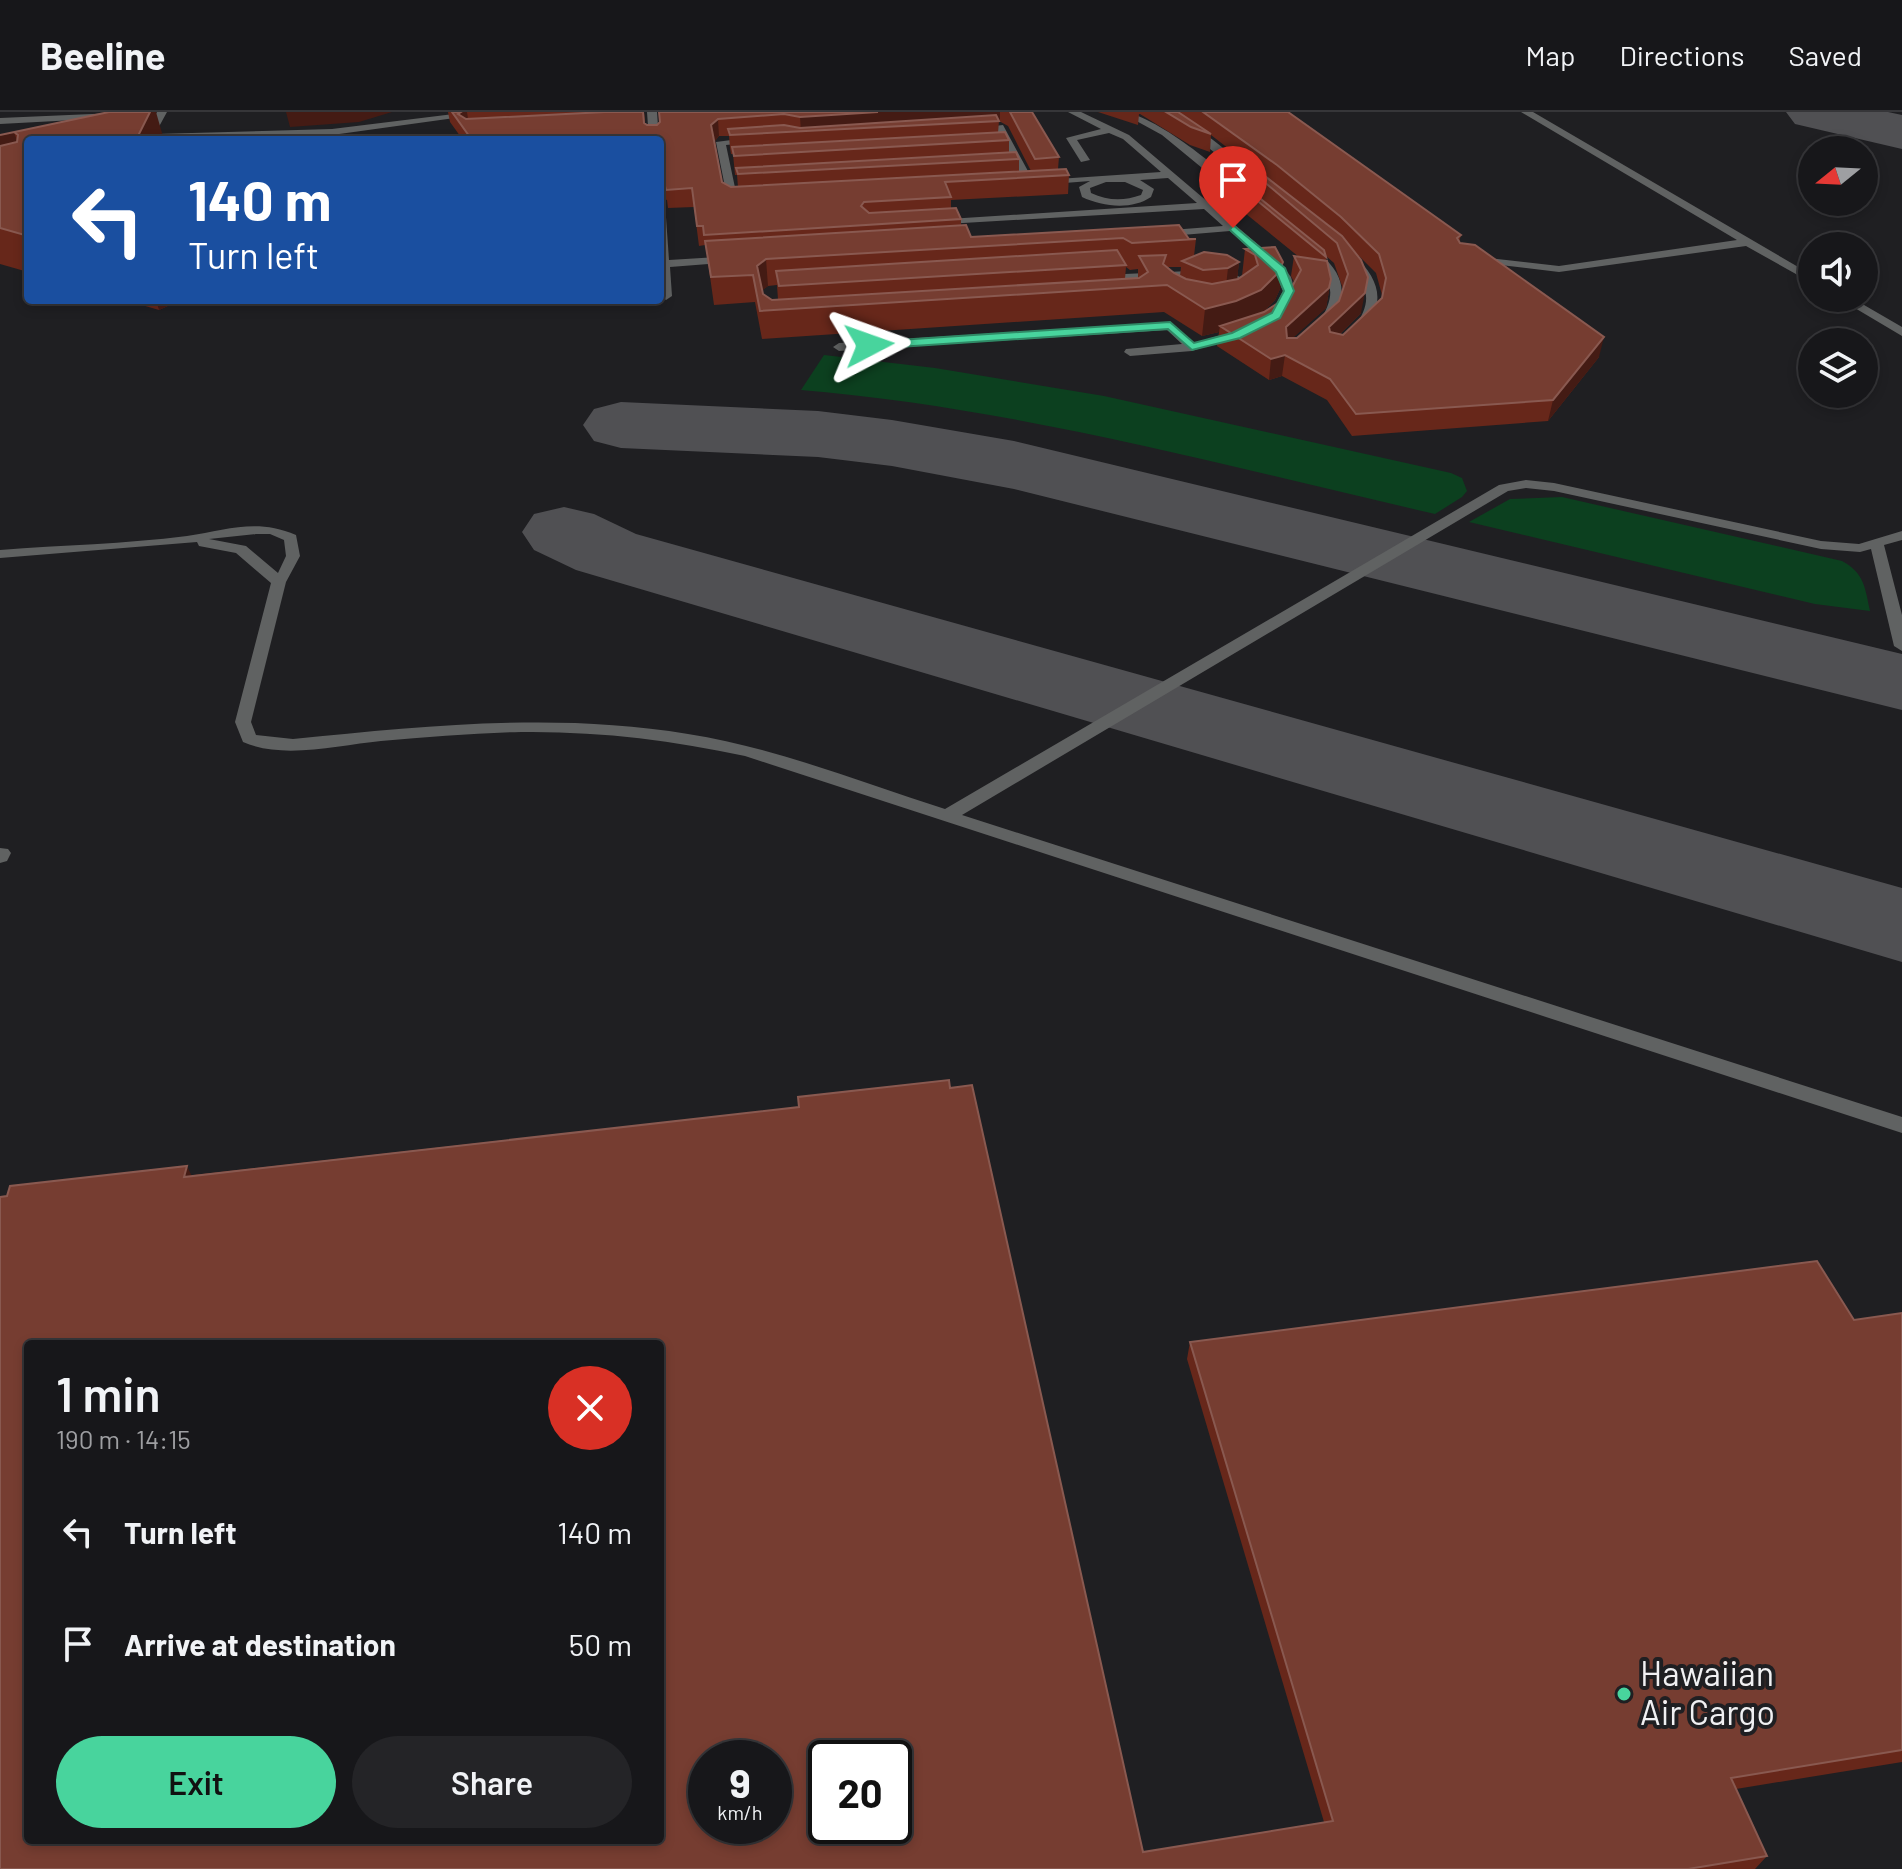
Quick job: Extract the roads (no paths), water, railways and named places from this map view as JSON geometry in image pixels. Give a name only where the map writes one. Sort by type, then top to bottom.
[{"type":"lane","points":[[101,112],[118,114]]},
{"type":"lane","points":[[149,136],[162,112]]},
{"type":"lane","points":[[386,125],[394,120],[398,112]]},
{"type":"lane","points":[[206,136],[291,134],[493,112]]},
{"type":"lane","points":[[652,112],[654,136]]},
{"type":"lane","points":[[1073,112],[1113,129],[1277,266],[1285,277],[1289,291],[1283,308],[1267,321]]},
{"type":"lane","points":[[1125,112],[1165,133],[1259,209]]},
{"type":"lane","points":[[1160,112],[1192,130],[1250,176]]},
{"type":"lane","points":[[1526,112],[1798,272]]},
{"type":"lane","points":[[0,121],[118,114]]},
{"type":"lane","points":[[95,128],[118,114]]},
{"type":"lane","points":[[153,129],[358,116]]},
{"type":"lane","points":[[957,129],[1000,127],[1030,184]]},
{"type":"lane","points":[[1085,160],[1071,138],[1113,129]]},
{"type":"lane","points":[[758,199],[732,200],[721,142],[769,139]]},
{"type":"lane","points":[[994,146],[1010,145]]},
{"type":"lane","points":[[724,160],[740,160]]},
{"type":"lane","points":[[1005,166],[1020,165]]},
{"type":"lane","points":[[1015,185],[1030,184],[1062,182],[1109,179],[1122,179],[1140,183],[1149,193],[1134,201],[1095,199],[1084,192],[1088,184],[1104,179],[1170,175]]},
{"type":"lane","points":[[728,181],[743,180]]},
{"type":"lane","points":[[916,224],[1206,206]]},
{"type":"lane","points":[[1140,235],[1233,228]]},
{"type":"lane","points":[[1294,237],[1328,267],[1337,286],[1337,306],[1314,333]]},
{"type":"lane","points":[[1333,242],[1368,275],[1373,289],[1371,314],[1350,337]]},
{"type":"lane","points":[[1462,258],[1559,269],[1749,242]]},
{"type":"lane","points":[[664,264],[744,259]]},
{"type":"lane","points":[[1263,267],[1277,266]]},
{"type":"lane","points":[[1170,290],[1174,279],[1191,274],[1248,269]]},
{"type":"lane","points":[[1106,270],[1121,270],[1128,282],[1144,276],[1210,273],[1232,277],[1245,285],[1247,290],[1239,298],[1221,303]]},
{"type":"lane","points":[[664,275],[666,296]]},
{"type":"lane","points":[[1868,312],[1902,332]]},
{"type":"lane","points":[[839,347],[1170,326],[1192,347]]},
{"type":"lane","points":[[1130,352],[1192,347],[1255,328]]},
{"type":"lane","points":[[947,816],[1504,488],[1526,484],[1554,487],[1844,548],[1877,545],[1902,535]]},
{"type":"lane","points":[[0,554],[187,540],[218,533],[272,530],[291,538],[295,547],[291,566],[279,582],[243,722],[249,738],[260,743],[293,744],[513,725],[606,727],[669,734],[749,752],[1902,1125]]},
{"type":"lane","points":[[187,540],[226,544],[241,549],[279,582]]},
{"type":"lane","points":[[1877,545],[1902,646]]},
{"type":"place","name":"Hawaiian Air Cargo","points":[[1624,1694]]}]
